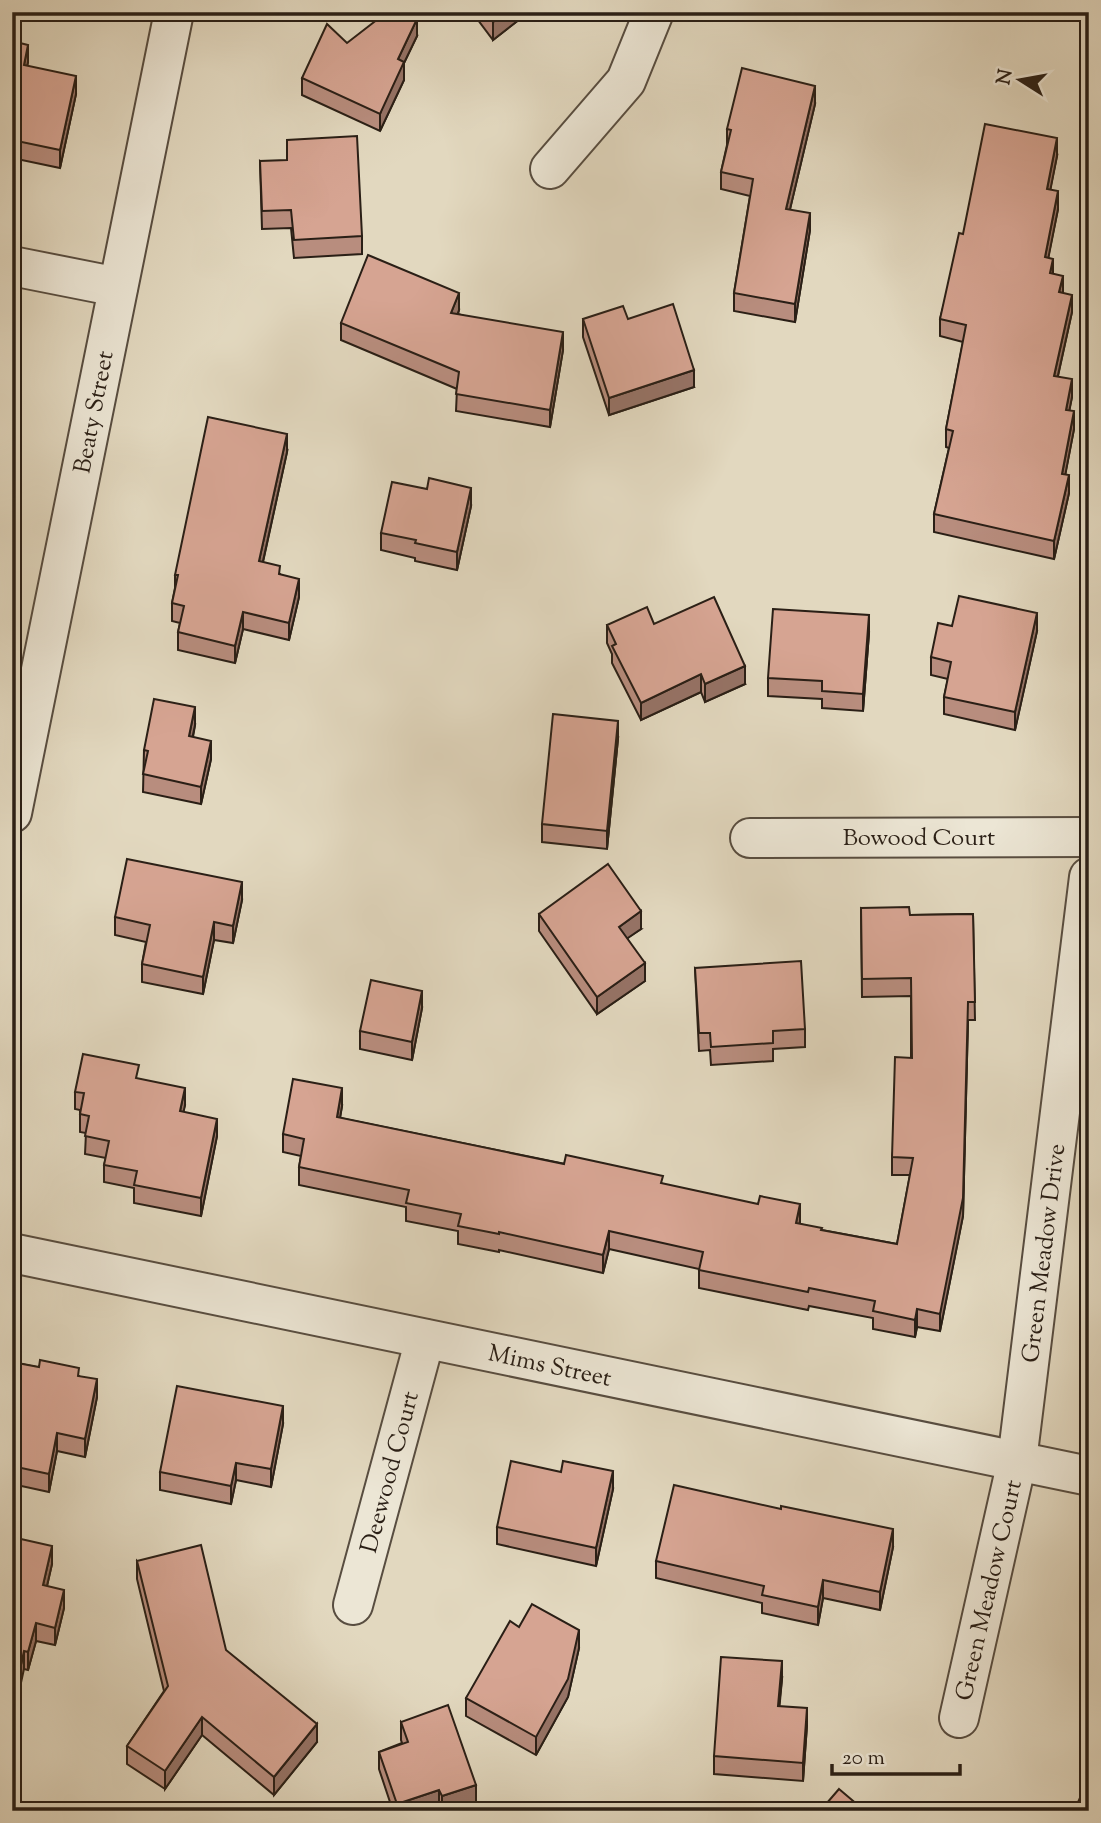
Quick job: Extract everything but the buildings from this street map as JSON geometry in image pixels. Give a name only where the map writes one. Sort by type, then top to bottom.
[{"type":"street","name":"Beaty Street","points":[[12,813],[174,12]]},
{"type":"street","points":[[550,169],[626,81],[654,12]]},
{"type":"street","points":[[12,267],[118,287]]},
{"type":"street","name":"Bowood Court","points":[[750,838],[1089,837]]},
{"type":"street","name":"Green Meadow Drive","points":[[1017,1461],[1089,877]]},
{"type":"street","name":"Mims Street","points":[[12,1253],[1089,1476]]},
{"type":"street","name":"Deewood Court","points":[[353,1605],[425,1339]]},
{"type":"street","name":"Green Meadow Court","points":[[959,1718],[1017,1461]]}]
